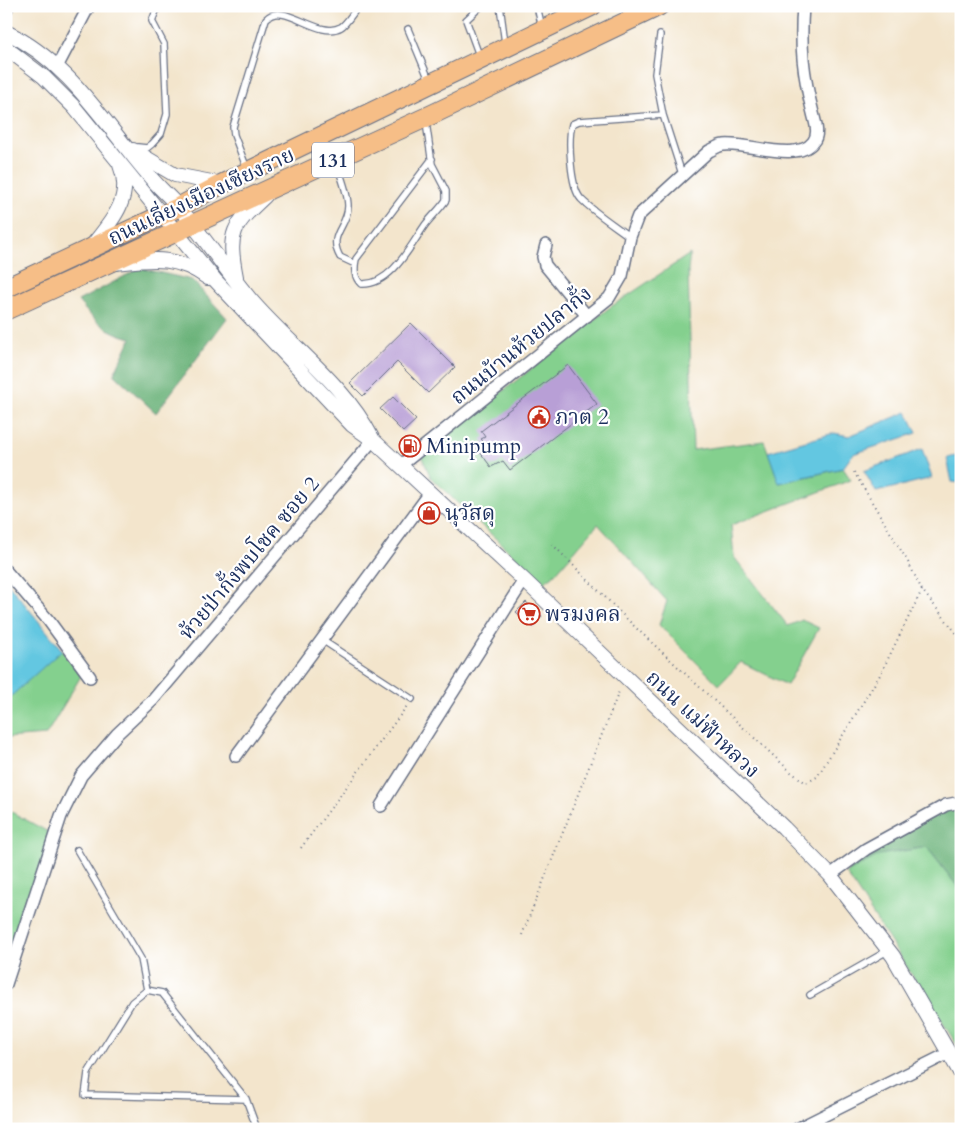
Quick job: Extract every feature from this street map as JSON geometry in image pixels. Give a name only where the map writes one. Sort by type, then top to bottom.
[{"type":"highway","name":"ถนนเลี่ยงเมืองเชียงราย","points":[[6,288],[171,211],[222,184],[592,6]]},
{"type":"highway","name":"ถนนเลี่ยงเมืองเชียงราย","points":[[6,310],[335,159],[658,6]]},
{"type":"street","points":[[57,67],[89,6]]},
{"type":"street","name":"ถนนบ้านห้วยปลากั้ง","points":[[400,465],[609,298],[622,276],[630,237],[638,216],[682,174],[710,151],[724,145],[791,152],[804,149],[813,143],[817,133],[803,73],[801,37],[803,6]]},
{"type":"street","points":[[6,32],[57,67],[92,103],[147,173],[224,290]]},
{"type":"street","points":[[6,48],[50,83],[171,211]]},
{"type":"street","points":[[124,144],[175,175],[222,184]]},
{"type":"street","points":[[89,250],[116,215],[124,197],[124,176],[116,155]]},
{"type":"street","points":[[237,282],[231,251],[231,238],[239,223],[252,208],[278,184]]},
{"type":"street","points":[[184,228],[336,387],[361,417],[373,440]]},
{"type":"street","points":[[546,244],[543,257],[545,265],[587,316]]},
{"type":"street","points":[[108,264],[162,259],[181,262],[198,271],[224,290],[352,425],[373,440]]},
{"type":"street","name":"ถนน แม่ฟ้าหลวง","points":[[373,440],[524,580],[784,828],[830,875],[889,950],[961,1074]]},
{"type":"street","name":"ห้วยป่ากั้งพบโชค ซอย 2","points":[[6,984],[61,816],[81,776],[117,734],[153,700],[373,440]]},
{"type":"street","points":[[236,756],[430,493]]},
{"type":"street","points":[[6,571],[49,621],[90,677]]},
{"type":"street","points":[[381,806],[524,580]]},
{"type":"street","points":[[830,875],[866,849],[946,805],[961,802]]},
{"type":"street","points":[[797,1129],[949,1053]]},
{"type":"lane","points":[[6,17],[11,6]]},
{"type":"lane","points":[[124,144],[142,148],[152,144],[161,134],[167,114],[164,44],[152,21],[158,6]]},
{"type":"lane","points":[[481,6],[466,20],[481,60]]},
{"type":"lane","points":[[500,6],[505,48]]},
{"type":"lane","points":[[537,6],[542,30]]},
{"type":"lane","points":[[248,172],[234,136],[234,127],[266,19],[274,12],[282,12],[317,26],[335,30],[343,26],[354,12]]},
{"type":"lane","points":[[408,29],[430,84]]},
{"type":"lane","points":[[660,34],[655,74],[663,115],[682,174]]},
{"type":"lane","points":[[630,237],[580,198],[572,170],[570,131],[572,124],[579,121],[663,115]]},
{"type":"lane","points":[[425,117],[432,159],[446,191],[446,200],[399,263],[379,279],[360,284],[356,279],[356,260],[432,159]]},
{"type":"lane","points":[[335,159],[348,208],[335,236],[335,243],[340,257],[355,264]]},
{"type":"lane","points":[[322,640],[412,699]]},
{"type":"lane","points":[[78,850],[141,959],[147,990]]},
{"type":"lane","points":[[810,995],[889,950]]},
{"type":"lane","points":[[246,1100],[85,1095],[88,1072],[132,1002],[147,990],[162,993],[246,1100],[256,1129]]},
{"type":"path","points":[[854,472],[908,562],[922,590],[961,639]]},
{"type":"path","points":[[552,544],[635,627],[791,772],[806,783],[816,777],[880,675],[922,590]]},
{"type":"path","points":[[522,935],[625,678]]},
{"type":"path","points":[[301,848],[412,699]]},
{"type":"green space","points":[[690,254],[688,270],[693,450],[764,441],[780,483],[843,468],[851,480],[731,525],[734,557],[788,626],[802,620],[819,628],[787,685],[741,662],[719,685],[659,625],[667,601],[598,524],[553,576],[543,583],[431,478],[421,455],[609,308]]},
{"type":"green space","points":[[140,268],[192,280],[227,318],[156,413],[114,374],[131,338],[122,336],[101,325],[78,301]]},
{"type":"green space","points":[[62,650],[81,676],[46,735],[6,738],[6,698]]},
{"type":"green space","points":[[961,802],[961,891],[927,847],[879,855],[846,873],[866,849]]},
{"type":"green space","points":[[6,809],[52,834],[6,966]]},
{"type":"green space","points":[[927,847],[961,891],[961,1047],[959,1048],[846,873],[881,854]]},
{"type":"water","points":[[907,412],[917,433],[853,454],[843,468],[779,483],[768,452],[834,433],[849,436]]},
{"type":"water","points":[[922,449],[932,478],[876,492],[864,471]]},
{"type":"water","points":[[961,455],[961,483],[952,482],[947,458]]},
{"type":"water","points":[[6,581],[62,650],[8,699],[6,698]]},
{"type":"building","points":[[411,323],[455,367],[428,393],[397,362],[363,396],[350,383]]},
{"type":"building","name":"ภาต 2","points":[[568,365],[597,404],[510,470],[503,461],[491,467],[477,448],[484,442],[481,439],[485,437],[481,431]]},
{"type":"building","points":[[393,397],[416,420],[403,432],[380,409]]},
{"type":"building","name":"พรมงคล","points":[[526,602],[542,616],[533,627],[516,612]]},
{"type":"place","name":"ภาต 2","points":[[539,417]]},
{"type":"place","name":"Minipump","points":[[410,446]]},
{"type":"place","name":"นุวัสดุ","points":[[429,513]]},
{"type":"place","name":"พรมงคล","points":[[529,614]]}]
